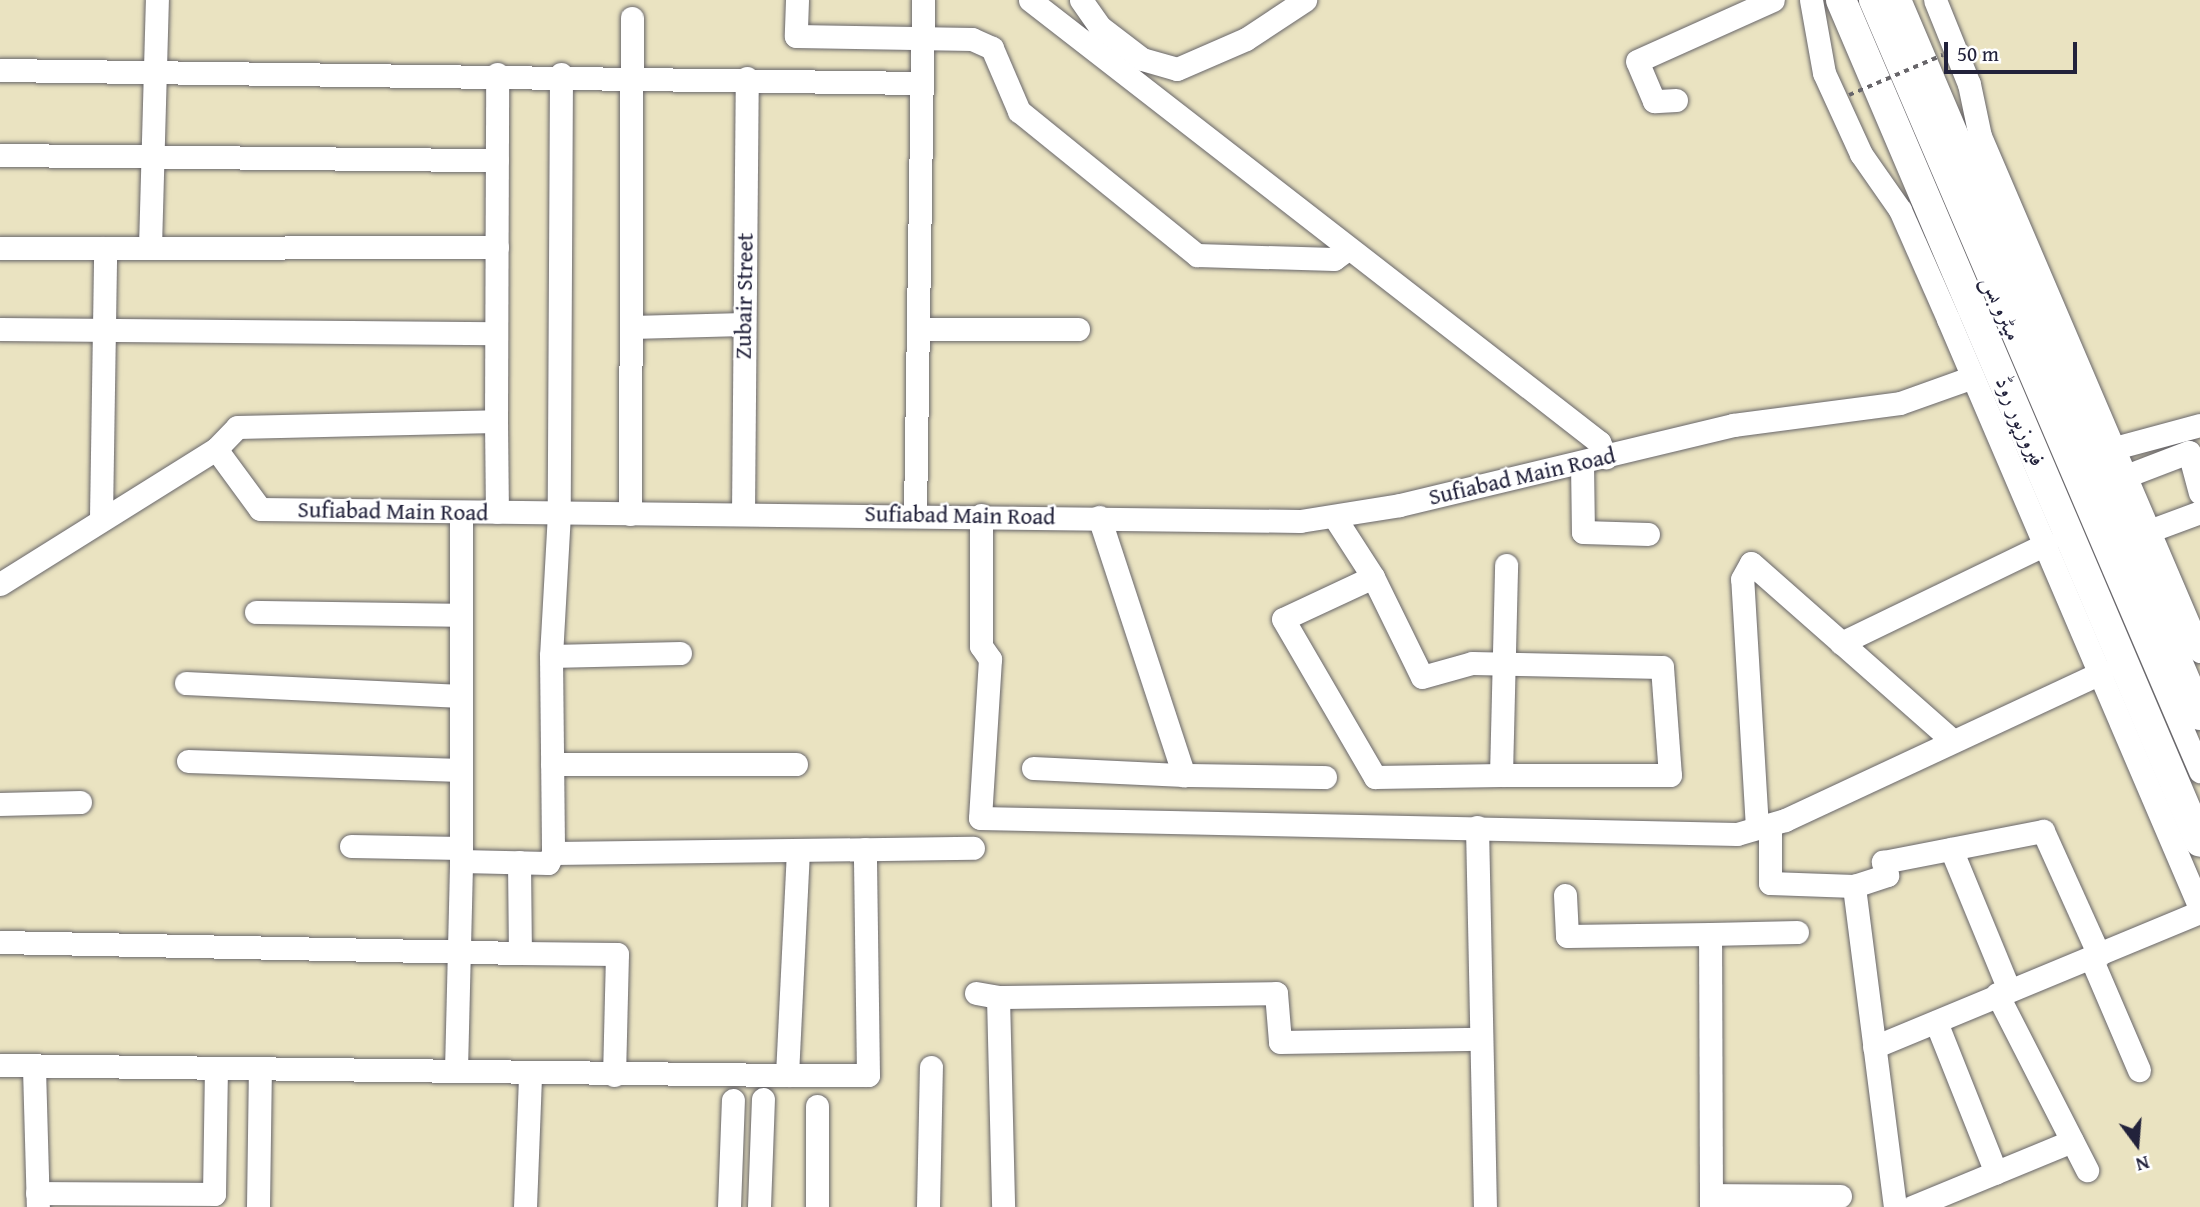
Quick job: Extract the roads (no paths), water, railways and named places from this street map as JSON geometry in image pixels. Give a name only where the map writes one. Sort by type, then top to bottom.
[{"type":"main road","name":"فیروزپور روڈ","points":[[1841,0],[1961,314],[2200,842]]},
{"type":"main road","points":[[1896,0],[2101,452],[2200,716]]},
{"type":"street","points":[[150,247],[157,0]]},
{"type":"street","points":[[797,0],[796,36],[972,39],[992,48],[1018,111],[1197,255],[1334,259],[1345,251]]},
{"type":"street","points":[[915,514],[923,0]]},
{"type":"street","points":[[1030,0],[1345,251],[1599,442],[1606,457]]},
{"type":"street","points":[[1081,0],[1099,26],[1161,68],[1190,66],[1277,7],[1305,0]]},
{"type":"street","points":[[1676,100],[1654,101],[1637,61],[1773,0]]},
{"type":"street","points":[[1811,0],[1824,74],[1861,153],[1900,210],[1961,314],[1973,377],[2102,672],[2200,910],[2095,957],[1874,1046]]},
{"type":"street","name":"میٹرو بس","points":[[1870,0],[2200,771]]},
{"type":"street","points":[[1935,0],[1969,84],[1980,136],[2101,452],[2126,476],[2200,651]]},
{"type":"street","points":[[630,514],[632,18]]},
{"type":"street","points":[[0,71],[561,74],[921,83]]},
{"type":"street","points":[[497,74],[497,512]]},
{"type":"street","points":[[351,846],[461,854],[519,862],[548,863],[553,853],[551,656],[559,513],[561,74]]},
{"type":"street","name":"Zubair Street","points":[[743,514],[747,78]]},
{"type":"street","points":[[0,155],[153,159],[497,160]]},
{"type":"street","points":[[0,248],[497,247]]},
{"type":"street","points":[[101,517],[106,330],[105,248]]},
{"type":"street","points":[[631,327],[744,324]]},
{"type":"street","points":[[0,329],[496,333]]},
{"type":"street","points":[[918,329],[1078,329]]},
{"type":"street","name":"Sufiabad Main Road","points":[[216,449],[260,509],[1335,518],[1582,463],[1734,425],[1900,403],[1973,377]]},
{"type":"street","points":[[0,584],[101,517],[216,449],[237,427],[496,421]]},
{"type":"street","points":[[2101,452],[2200,425]]},
{"type":"street","points":[[2126,476],[2189,452],[2200,493]]},
{"type":"street","points":[[1582,463],[1584,532],[1648,534]]},
{"type":"street","points":[[456,1070],[461,854],[461,512]]},
{"type":"street","points":[[2149,531],[2200,512]]},
{"type":"street","points":[[981,515],[981,646],[990,659],[980,818],[1737,834],[1763,827],[2102,672]]},
{"type":"street","points":[[1099,517],[1184,775]]},
{"type":"street","points":[[1335,518],[1373,577],[1422,677],[1472,663],[1662,667],[1671,775],[1375,777],[1283,619],[1373,577]]},
{"type":"street","points":[[1841,643],[2046,544]]},
{"type":"street","points":[[1953,741],[1751,563],[1742,579],[1770,883],[1854,886],[1887,875],[1883,862],[2043,831],[2138,1070]]},
{"type":"street","points":[[1501,775],[1506,565]]},
{"type":"street","points":[[256,612],[461,615]]},
{"type":"street","points":[[551,656],[680,653]]},
{"type":"street","points":[[186,683],[461,696]]},
{"type":"street","points":[[188,761],[461,770]]},
{"type":"street","points":[[552,764],[796,764]]},
{"type":"street","points":[[1032,768],[1184,775],[1325,777]]},
{"type":"street","points":[[0,804],[80,802]]},
{"type":"street","points":[[1476,827],[1485,1207]]},
{"type":"street","points":[[553,853],[974,848]]},
{"type":"street","points":[[0,1065],[216,1071],[456,1070],[530,1075],[868,1075],[865,849]]},
{"type":"street","points":[[1951,849],[2003,992],[2087,1170]]},
{"type":"street","points":[[787,1075],[798,850]]},
{"type":"street","points":[[519,862],[520,953]]},
{"type":"street","points":[[1854,886],[1895,1207]]},
{"type":"street","points":[[1565,895],[1567,936],[1797,932]]},
{"type":"street","points":[[1710,934],[1711,1201],[1840,1196]]},
{"type":"street","points":[[0,942],[617,954],[614,1075]]},
{"type":"street","points":[[1003,1207],[987,995],[1276,993],[1280,1042],[1481,1039]]},
{"type":"street","points":[[1936,1022],[1996,1172]]},
{"type":"street","points":[[928,1207],[931,1067]]},
{"type":"street","points":[[34,1068],[38,1200],[214,1194],[216,1071]]},
{"type":"street","points":[[258,1207],[260,1071]]},
{"type":"street","points":[[525,1207],[530,1075]]},
{"type":"street","points":[[759,1207],[763,1099]]},
{"type":"street","points":[[729,1207],[733,1100]]},
{"type":"street","points":[[817,1106],[817,1207]]},
{"type":"street","points":[[1912,1207],[2072,1141]]}]
